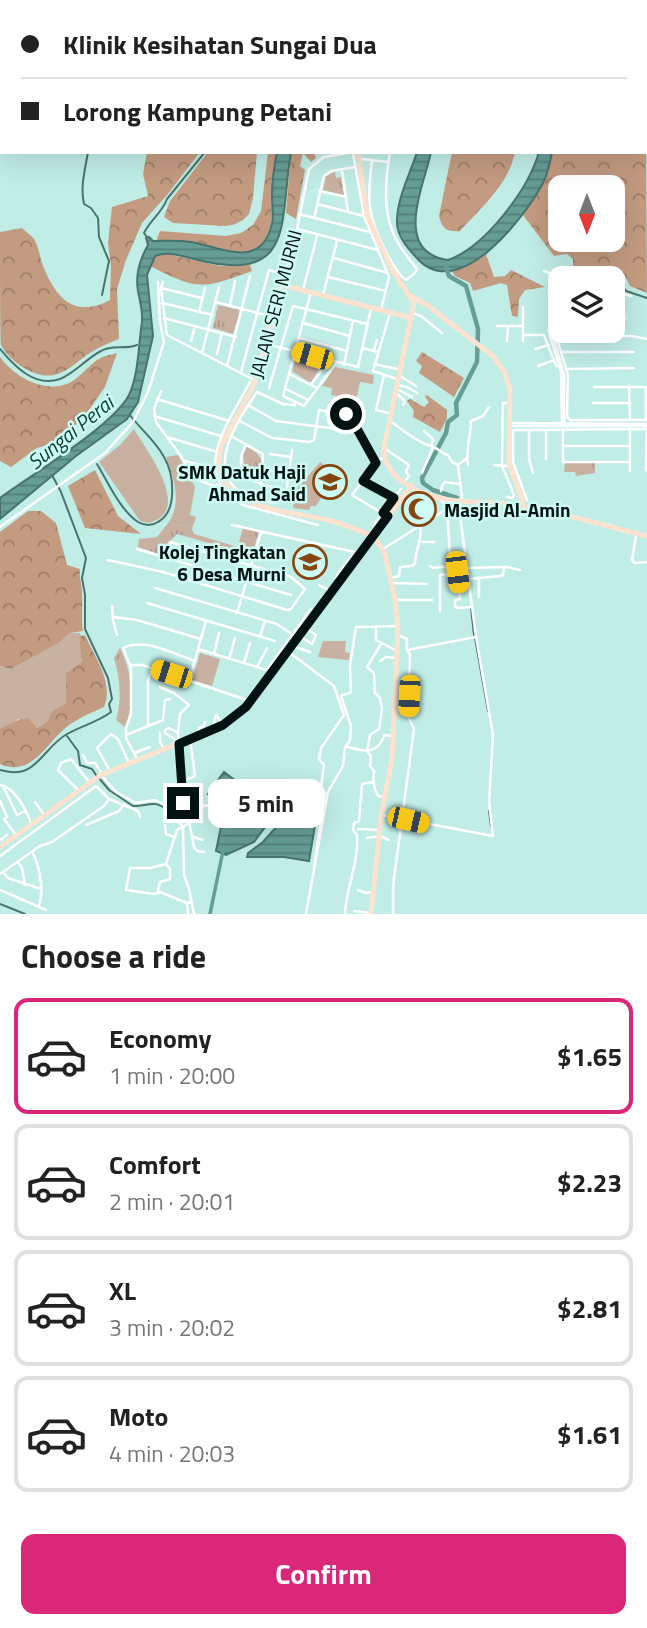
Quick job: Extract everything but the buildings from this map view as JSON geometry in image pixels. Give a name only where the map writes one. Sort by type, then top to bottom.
[{"type":"main road","points":[[357,154],[369,218],[393,272],[415,302],[485,351],[501,366],[508,379],[509,426],[505,466],[523,499],[532,509]]},
{"type":"main road","points":[[282,285],[390,313],[413,316]]},
{"type":"main road","name":"JALAN SERI MURNI","points":[[217,453],[253,382],[282,285]]},
{"type":"main road","points":[[415,302],[384,447],[384,457],[390,470],[407,486],[422,491],[461,501],[490,503],[565,517],[647,538]]},
{"type":"main road","points":[[485,351],[496,363],[506,384],[511,449],[509,463],[523,499]]},
{"type":"main road","points":[[217,453],[220,471],[232,492],[244,501],[273,505],[304,518],[329,520],[374,536],[382,547]]},
{"type":"main road","points":[[1,841],[17,836],[66,804],[102,775],[129,763],[136,756],[164,749],[214,730],[251,701],[270,671],[333,592],[358,553],[368,545],[407,486]]},
{"type":"main road","points":[[520,508],[518,504],[523,499]]},
{"type":"main road","points":[[520,508],[647,538]]},
{"type":"main road","points":[[371,914],[384,797],[392,759],[398,635],[395,600],[382,547],[381,527]]},
{"type":"main road","points":[[368,545],[374,543],[382,547]]},
{"type":"street","points":[[388,162],[357,154],[355,167],[369,218],[395,268],[403,279],[407,280],[417,269],[392,231],[386,177],[390,154]]},
{"type":"street","name":"JALAN SERI MURNI","points":[[282,285],[310,167],[324,157],[357,154]]},
{"type":"street","points":[[372,160],[370,232],[388,273],[381,310]]},
{"type":"street","points":[[314,218],[324,176],[331,171],[355,167]]},
{"type":"street","points":[[342,169],[348,212]]},
{"type":"street","points":[[319,191],[346,197]]},
{"type":"street","points":[[317,204],[369,218]]},
{"type":"street","points":[[299,214],[370,232]]},
{"type":"street","points":[[297,229],[378,250]]},
{"type":"street","points":[[303,290],[317,234]]},
{"type":"street","points":[[323,295],[338,239]]},
{"type":"street","points":[[333,258],[388,273]]},
{"type":"street","points":[[241,373],[269,270],[285,275]]},
{"type":"street","points":[[544,271],[548,272]]},
{"type":"street","points":[[227,366],[250,276]]},
{"type":"street","points":[[328,276],[386,291]]},
{"type":"street","points":[[230,305],[235,281]]},
{"type":"street","points":[[0,527],[105,453],[134,421],[148,392],[164,342],[158,282]]},
{"type":"street","points":[[163,282],[162,303],[167,335],[241,373],[253,382]]},
{"type":"street","points":[[202,353],[219,286]]},
{"type":"street","points":[[161,288],[202,298]]},
{"type":"street","points":[[199,312],[205,288]]},
{"type":"street","points":[[312,292],[283,396],[303,406],[336,363]]},
{"type":"street","points":[[625,292],[631,296]]},
{"type":"street","points":[[216,302],[273,317]]},
{"type":"street","points":[[162,303],[212,315]]},
{"type":"street","points":[[269,388],[293,306],[368,324]]},
{"type":"street","points":[[523,307],[523,341]]},
{"type":"street","points":[[266,344],[356,367],[372,308]]},
{"type":"street","points":[[376,353],[390,313]]},
{"type":"street","points":[[413,316],[421,316],[442,333]]},
{"type":"street","points":[[164,318],[236,337]]},
{"type":"street","points":[[344,365],[353,321]]},
{"type":"street","points":[[303,323],[350,336]]},
{"type":"street","points":[[191,341],[195,326]]},
{"type":"street","points":[[497,326],[523,327]]},
{"type":"street","points":[[507,341],[508,326]]},
{"type":"street","points":[[217,354],[222,333]]},
{"type":"street","points":[[625,336],[645,339],[647,333]]},
{"type":"street","points":[[523,335],[548,336]]},
{"type":"street","points":[[299,338],[347,351]]},
{"type":"street","points":[[377,340],[373,372],[384,375],[412,397]]},
{"type":"street","points":[[553,343],[567,417],[570,420],[647,425]]},
{"type":"street","points":[[554,343],[563,369],[564,392]]},
{"type":"street","points":[[556,343],[562,352],[566,369],[563,462],[630,462]]},
{"type":"street","points":[[535,349],[549,345],[556,366],[559,365]]},
{"type":"street","points":[[362,348],[383,356]]},
{"type":"street","points":[[562,352],[634,352]]},
{"type":"street","points":[[538,366],[554,360]]},
{"type":"street","points":[[311,384],[329,361]]},
{"type":"street","points":[[374,364],[397,369]]},
{"type":"street","points":[[566,369],[634,369]]},
{"type":"street","points":[[289,374],[317,388]]},
{"type":"street","points":[[384,375],[376,410],[391,417],[425,446],[448,455],[452,463],[458,465]]},
{"type":"street","points":[[398,384],[416,386]]},
{"type":"street","points":[[398,384],[417,393]]},
{"type":"street","points":[[398,384],[405,401],[403,405]]},
{"type":"street","points":[[629,386],[630,471]]},
{"type":"street","points":[[594,387],[646,387],[646,470]]},
{"type":"street","points":[[285,388],[308,400]]},
{"type":"street","points":[[161,391],[154,415],[157,424],[185,461],[193,478],[214,486],[220,484]]},
{"type":"street","points":[[295,405],[283,404],[259,391],[256,393],[221,436],[215,469],[220,484],[233,499],[243,505],[304,518],[318,524]]},
{"type":"street","points":[[157,399],[235,420],[272,438],[313,442],[317,413],[320,410],[348,415],[376,463]]},
{"type":"street","points":[[506,497],[513,498],[514,495],[505,466],[503,403],[508,404]]},
{"type":"street","points":[[593,403],[630,403]]},
{"type":"street","points":[[248,405],[276,421],[337,429]]},
{"type":"street","points":[[468,466],[471,421],[483,416],[489,407]]},
{"type":"street","points":[[154,415],[221,436]]},
{"type":"street","points":[[235,420],[224,459],[230,482],[244,495],[273,505],[286,490],[292,450]]},
{"type":"street","points":[[509,426],[546,430],[600,422]]},
{"type":"street","points":[[509,426],[647,425]]},
{"type":"street","points":[[529,430],[529,459],[533,473]]},
{"type":"street","points":[[546,430],[546,459]]},
{"type":"street","points":[[417,469],[422,471],[433,447],[433,439],[424,431]]},
{"type":"street","points":[[232,436],[263,454],[261,484]]},
{"type":"street","points":[[167,437],[217,453]]},
{"type":"street","points":[[246,444],[240,458],[247,477],[261,484],[286,490]]},
{"type":"street","points":[[563,446],[630,446]]},
{"type":"street","points":[[373,526],[386,514],[394,498],[407,486],[409,476],[406,471],[409,465],[384,447]]},
{"type":"street","points":[[270,454],[291,457]]},
{"type":"street","points":[[384,457],[376,463],[352,495],[386,514]]},
{"type":"street","points":[[458,465],[467,458]]},
{"type":"street","points":[[185,461],[215,469]]},
{"type":"street","points":[[382,815],[493,836],[489,802],[493,735],[467,570],[460,515],[458,465]]},
{"type":"street","points":[[494,465],[505,466]]},
{"type":"street","points":[[263,470],[289,472]]},
{"type":"street","points":[[363,481],[394,498]]},
{"type":"street","points":[[451,573],[447,509],[441,502],[442,485],[445,482],[460,484]]},
{"type":"street","points":[[382,547],[447,509]]},
{"type":"street","points":[[302,528],[304,518]]},
{"type":"street","points":[[232,525],[358,553],[336,577]]},
{"type":"street","points":[[391,581],[399,576],[400,567],[415,565],[416,552],[422,542],[420,526]]},
{"type":"street","points":[[237,612],[262,531]]},
{"type":"street","points":[[636,536],[632,560],[635,563],[647,562]]},
{"type":"street","points":[[108,560],[289,610],[305,587],[291,577],[170,542],[165,557]]},
{"type":"street","points":[[422,542],[434,542]]},
{"type":"street","points":[[137,549],[291,595]]},
{"type":"street","points":[[256,549],[287,559]]},
{"type":"street","points":[[430,566],[451,566]]},
{"type":"street","points":[[469,579],[500,576],[503,575],[504,568]]},
{"type":"street","points":[[440,611],[440,577],[467,570],[520,570]]},
{"type":"street","points":[[457,572],[460,599],[455,600],[454,606],[472,607]]},
{"type":"street","points":[[478,578],[479,597]]},
{"type":"street","points":[[391,581],[427,583]]},
{"type":"street","points":[[320,585],[333,592]]},
{"type":"street","points":[[155,588],[280,625],[312,644],[316,635],[306,628]]},
{"type":"street","points":[[395,600],[432,600]]},
{"type":"street","points":[[147,603],[275,641]]},
{"type":"street","points":[[112,607],[117,635]]},
{"type":"street","points":[[198,649],[270,671],[297,637],[311,609]]},
{"type":"street","points":[[113,617],[137,620],[201,639]]},
{"type":"street","points":[[189,681],[206,621]]},
{"type":"street","points":[[260,636],[265,621]]},
{"type":"street","points":[[376,626],[376,639],[397,651]]},
{"type":"street","points":[[339,695],[351,692],[350,665],[356,627],[398,626]]},
{"type":"street","points":[[214,654],[219,633]]},
{"type":"street","points":[[393,914],[393,886],[414,729],[408,716],[410,655],[407,639],[398,635]]},
{"type":"street","points":[[407,650],[476,637]]},
{"type":"street","points":[[229,659],[235,638]]},
{"type":"street","points":[[244,663],[250,642]]},
{"type":"street","points":[[149,747],[136,756],[126,735],[131,714],[130,665],[122,649],[133,644],[144,645],[195,661]]},
{"type":"street","points":[[366,751],[368,738],[379,729],[382,711],[380,698],[375,693],[373,672],[367,667],[381,644]]},
{"type":"street","points":[[257,667],[267,648]]},
{"type":"street","points":[[290,649],[334,686],[351,726],[343,764],[328,792],[306,914]]},
{"type":"street","points":[[290,649],[310,652]]},
{"type":"street","points":[[380,661],[384,658],[396,659]]},
{"type":"street","points":[[130,665],[152,668],[251,701]]},
{"type":"street","points":[[148,726],[148,681],[152,668]]},
{"type":"street","points":[[160,687],[174,693],[189,705],[180,714],[178,733],[183,803],[196,850],[204,852]]},
{"type":"street","points":[[314,867],[325,793],[321,787],[324,765],[319,760],[320,750],[343,717],[339,695]]},
{"type":"street","points":[[126,735],[163,720],[164,700],[170,699]]},
{"type":"street","points":[[214,730],[216,715],[223,725]]},
{"type":"street","points":[[199,736],[200,728],[205,722]]},
{"type":"street","points":[[178,733],[169,728],[165,730],[178,742]]},
{"type":"street","points":[[160,733],[160,742],[164,749]]},
{"type":"street","points":[[110,771],[97,748],[111,734],[118,739],[129,763]]},
{"type":"street","points":[[346,746],[366,751],[374,750],[380,746],[384,735],[394,736]]},
{"type":"street","points":[[188,779],[195,776],[190,739]]},
{"type":"street","points":[[366,751],[371,756],[370,766],[374,771],[373,782],[378,796],[384,797]]},
{"type":"street","points":[[83,755],[87,763],[95,763],[116,792],[136,803],[152,799],[161,803],[183,827],[184,875],[194,914]]},
{"type":"street","points":[[79,791],[58,770],[61,763],[71,759],[109,799],[138,811],[140,817]]},
{"type":"street","points":[[345,914],[347,889],[352,881],[358,847],[357,835],[353,830],[354,823],[359,821],[361,814],[362,784],[373,782]]},
{"type":"street","points":[[0,856],[93,784]]},
{"type":"street","points":[[1,786],[17,815],[26,811]]},
{"type":"street","points":[[1,786],[10,788],[32,825]]},
{"type":"street","points":[[41,889],[25,885],[2,873],[52,842],[104,806],[109,799]]},
{"type":"street","points":[[0,801],[7,817],[5,822],[17,836]]},
{"type":"street","points":[[35,802],[45,816]]},
{"type":"street","points":[[86,825],[119,811],[124,805]]},
{"type":"street","points":[[186,807],[210,805]]},
{"type":"street","points":[[166,864],[177,830],[188,824]]},
{"type":"street","points":[[174,837],[166,835],[165,827],[177,830]]},
{"type":"street","points":[[358,829],[380,833],[389,840]]},
{"type":"street","points":[[367,838],[380,833]]},
{"type":"street","points":[[1,841],[7,835]]},
{"type":"street","points":[[193,837],[203,840]]},
{"type":"street","points":[[32,852],[36,858],[41,889],[39,906]]},
{"type":"street","points":[[18,862],[25,885]]},
{"type":"street","points":[[166,864],[130,869],[126,890],[152,894],[158,892],[189,902]]},
{"type":"street","points":[[158,892],[160,882],[170,880],[170,869],[166,864]]},
{"type":"street","points":[[0,890],[46,910]]},
{"type":"street","points":[[358,890],[366,893],[373,891]]},
{"type":"street","points":[[188,914],[189,902]]},
{"type":"street","points":[[354,911],[371,914]]},
{"type":"green space","points":[[147,154],[198,154],[142,223],[126,260],[117,289],[119,339],[54,375],[47,376],[24,368],[10,357],[1,345],[0,232],[22,228],[33,238],[48,277],[60,296],[68,302],[86,307],[110,300],[111,266],[108,243],[112,207],[148,196],[143,174]]},
{"type":"green space","points":[[206,154],[257,154],[253,198],[249,214],[243,220],[225,226],[173,223],[164,217],[170,201]]},
{"type":"green space","points":[[268,154],[277,154],[272,217],[270,228],[261,245],[241,253],[187,241],[157,239],[160,231],[226,236],[241,233],[253,225],[261,211]]},
{"type":"green space","points":[[291,154],[303,154],[300,166],[305,170],[296,219],[286,213]]},
{"type":"green space","points":[[304,154],[315,154],[316,158],[311,162]]},
{"type":"green space","points":[[452,154],[514,154],[507,175],[500,185],[460,231],[446,229],[439,216]]},
{"type":"green space","points":[[552,154],[646,154],[647,293],[630,286],[625,276],[625,266],[573,266],[573,259],[567,254],[554,256],[551,252],[625,252],[625,175],[548,175],[548,248],[523,215],[548,172]]},
{"type":"green space","points":[[335,172],[336,178],[341,177],[344,195],[323,190],[326,176]]},
{"type":"green space","points":[[163,253],[220,266],[250,265],[252,271],[221,282],[200,285],[190,283],[150,266],[155,256]]},
{"type":"green space","points":[[486,254],[494,277],[505,276],[511,270],[545,287],[525,290],[519,299],[518,317],[512,316],[507,285],[501,283],[473,291],[470,283],[455,276],[451,270],[472,263]]},
{"type":"green space","points":[[218,305],[239,310],[233,334],[213,328]]},
{"type":"green space","points":[[422,352],[464,378],[454,397],[419,373],[422,366],[416,361]]},
{"type":"green space","points":[[117,353],[105,387],[84,417],[58,441],[37,448],[11,467],[0,461],[0,357],[29,381],[58,386],[75,380],[99,359]]},
{"type":"green space","points":[[298,353],[324,360],[312,381],[309,382],[292,371]]},
{"type":"green space","points":[[335,367],[374,375],[373,384],[360,382],[356,401],[331,395],[332,388],[322,386]]},
{"type":"green space","points":[[427,395],[447,410],[447,418],[440,432],[413,417],[414,411],[407,401],[410,399],[424,407],[429,402],[425,397]]},
{"type":"green space","points":[[134,429],[153,459],[168,495],[163,515],[149,523],[140,521],[99,462]]},
{"type":"green space","points":[[247,447],[260,457],[260,481],[246,474],[243,455]]},
{"type":"green space","points":[[178,455],[195,487],[190,515],[196,517],[192,529],[169,522],[176,498],[166,457]]},
{"type":"green space","points":[[320,462],[336,475],[316,506],[311,506],[309,510],[293,508],[294,501],[289,498]]},
{"type":"green space","points":[[565,463],[595,463],[595,473],[576,476],[575,472],[564,472]]},
{"type":"green space","points":[[95,470],[118,516],[141,534],[85,528],[68,486]]},
{"type":"green space","points":[[28,511],[41,511],[56,523],[67,565],[80,569],[83,631],[70,633],[59,643],[11,669],[0,666],[0,532]]},
{"type":"green space","points":[[169,522],[192,529],[194,534],[238,547],[243,527],[259,531],[252,555],[177,534],[168,543],[165,552],[156,553],[138,547],[139,539],[157,537]]},
{"type":"green space","points":[[70,633],[79,633],[82,636],[79,637],[83,662],[66,673],[66,703],[52,711],[49,721],[37,728],[18,719],[11,725],[0,728],[0,666],[11,669],[59,643]]},
{"type":"green space","points":[[85,635],[105,679],[107,688],[104,707],[69,725],[30,762],[11,767],[0,764],[0,728],[28,718],[37,728],[48,721],[52,711],[66,703],[66,673],[82,662],[79,637]]},
{"type":"green space","points":[[323,641],[346,641],[345,652],[350,653],[349,660],[318,657]]},
{"type":"green space","points":[[120,648],[131,687],[125,727],[116,720],[119,689],[114,658]]},
{"type":"green space","points":[[200,653],[220,659],[212,686],[192,680]]},
{"type":"shaded area","points":[[277,154],[291,154],[282,222],[277,241],[268,254],[253,263],[230,265],[171,254],[155,256],[147,275],[153,336],[138,402],[127,419],[76,456],[0,519],[0,498],[89,435],[120,407],[129,395],[136,369],[142,322],[137,279],[148,245],[146,238],[149,237],[153,241],[191,242],[239,252],[259,247],[267,238],[272,223]]},
{"type":"shaded area","points":[[416,154],[430,154],[419,199],[416,231],[421,245],[431,254],[448,260],[476,243],[503,215],[525,183],[538,154],[552,154],[543,183],[506,234],[469,264],[450,271],[432,269],[403,242],[397,215]]},
{"type":"shaded area","points":[[224,772],[264,802],[262,804],[275,814],[254,842],[226,855],[216,851],[225,807],[208,794]]},
{"type":"shaded area","points":[[319,802],[309,861],[284,857],[247,857],[286,816],[300,821],[312,803]]},
{"type":"waterway","points":[[88,154],[83,185],[84,204],[91,208],[98,218],[99,237],[109,261],[102,295]]},
{"type":"waterway","points":[[147,237],[144,233],[147,228],[203,154]]},
{"type":"waterway","points":[[446,267],[449,276],[466,286],[478,329],[477,362],[456,403],[457,415],[448,422],[446,433],[422,478],[423,483],[433,490],[457,498]]},
{"type":"waterway","points":[[625,290],[647,298]]},
{"type":"waterway","points":[[0,349],[26,374],[51,381],[60,379],[105,349],[137,345]]},
{"type":"waterway","points":[[97,464],[120,503],[138,522],[151,525],[164,517],[171,501],[170,473],[156,445],[130,415]]},
{"type":"waterway","name":"Sungai Perai","points":[[0,770],[12,772],[31,767],[58,740],[111,712],[109,704],[112,699],[108,678],[85,629],[82,578],[86,558],[52,475]]},
{"type":"waterway","points":[[458,503],[459,515]]},
{"type":"waterway","points":[[471,608],[474,635]]},
{"type":"waterway","points":[[475,638],[488,711]]},
{"type":"waterway","points":[[67,736],[78,751],[80,765],[92,769],[96,775]]},
{"type":"waterway","points":[[99,778],[109,790],[133,806],[155,804],[167,811]]},
{"type":"waterway","points":[[489,811],[491,826]]},
{"type":"waterway","points":[[210,914],[223,851]]},
{"type":"waterway","points":[[0,904],[25,914]]},
{"type":"place","name":"SMK Datuk Haji Ahmad Said","points":[[330,482]]},
{"type":"place","name":"Masjid Al-Amin","points":[[419,509]]},
{"type":"place","name":"Kolej Tingkatan 6 Desa Murni","points":[[310,562]]},
{"type":"route","points":[[183,803],[179,744],[223,725],[246,707],[388,516],[383,513],[394,498],[363,481],[376,463],[351,418],[346,414]]}]
